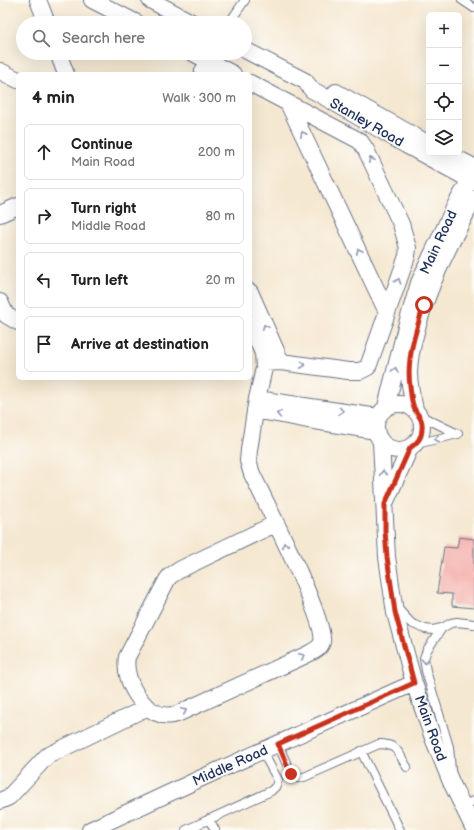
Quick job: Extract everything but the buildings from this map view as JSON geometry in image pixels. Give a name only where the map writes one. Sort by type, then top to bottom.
[{"type":"street","points":[[38,0],[44,16]]},
{"type":"street","points":[[92,0],[123,16]]},
{"type":"street","points":[[150,0],[180,16]]},
{"type":"street","name":"Stanley Road","points":[[252,54],[305,81],[312,90],[406,145],[473,175]]},
{"type":"street","points":[[61,60],[65,72]]},
{"type":"street","points":[[200,60],[207,68],[224,72]]},
{"type":"street","points":[[0,71],[16,79]]},
{"type":"street","name":"Stanley Road","points":[[305,81],[315,81],[339,93],[426,142]]},
{"type":"street","points":[[252,84],[360,142],[369,156],[401,224],[408,248],[407,256],[368,368],[360,371],[348,371],[281,362],[264,363]]},
{"type":"street","points":[[288,103],[387,312]]},
{"type":"street","points":[[451,156],[473,175]]},
{"type":"street","name":"Main Road","points":[[473,175],[428,262],[419,283],[380,424],[387,557],[393,604],[400,635],[414,683],[433,738],[451,782],[468,803],[474,829]]},
{"type":"street","name":"Main Road","points":[[385,504],[413,446],[420,438],[422,430],[422,422],[417,412],[410,386],[409,371],[413,343],[424,305],[438,268],[474,199]]},
{"type":"street","points":[[0,214],[16,207]]},
{"type":"street","points":[[252,297],[281,362]]},
{"type":"street","points":[[0,302],[6,315],[16,321]]},
{"type":"street","points":[[252,328],[263,353],[264,368],[256,404],[248,461],[252,474],[275,524],[317,617],[322,635],[321,644],[315,650],[306,655],[177,714],[170,716],[148,707],[136,694],[128,677],[126,657],[167,580],[170,576],[181,569],[275,524]]},
{"type":"street","points":[[256,404],[302,419],[380,424]]},
{"type":"street","points":[[413,446],[402,451],[387,447],[380,424],[393,404],[408,405],[417,412]]},
{"type":"street","name":"Middle Road","points":[[90,830],[414,683]]},
{"type":"street","points":[[0,801],[9,797],[47,756],[148,707]]},
{"type":"lane","points":[[235,16],[245,0]]},
{"type":"lane","points":[[462,0],[474,8]]},
{"type":"lane","points":[[413,446],[458,434],[417,412]]},
{"type":"lane","points":[[393,604],[411,623],[425,629],[433,630],[442,628],[456,622],[474,624]]},
{"type":"lane","points":[[442,628],[429,645],[424,658],[426,671],[449,747],[451,782]]},
{"type":"lane","points":[[278,744],[291,774],[298,778],[304,777],[379,744],[387,744],[395,747],[407,767]]},
{"type":"lane","points":[[186,830],[271,790],[276,786],[278,780],[262,751]]},
{"type":"lane","points":[[361,751],[400,830]]},
{"type":"lane","points":[[210,819],[216,830]]},
{"type":"route","points":[[291,774],[278,744],[414,683],[400,635],[391,592],[385,531],[385,504],[410,448],[416,444],[420,438],[422,430],[420,415],[414,409],[409,371],[413,343],[424,305]]}]
